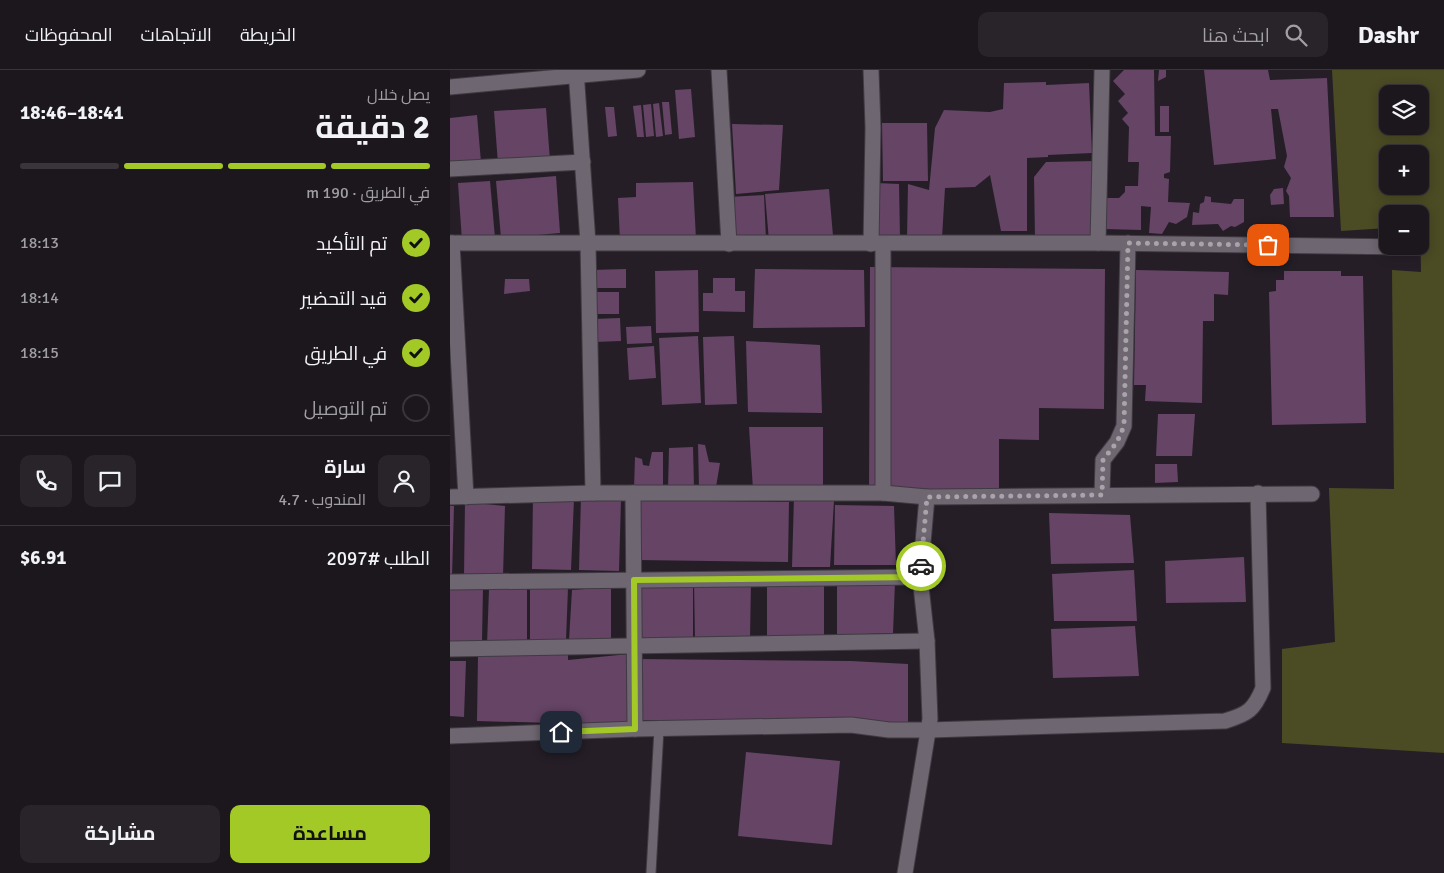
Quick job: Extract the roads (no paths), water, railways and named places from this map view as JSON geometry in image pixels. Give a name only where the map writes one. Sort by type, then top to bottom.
[{"type":"street","points":[[450,87],[577,73],[638,70]]},
{"type":"street","points":[[719,70],[729,244]]},
{"type":"street","points":[[871,70],[883,493]]},
{"type":"street","points":[[1098,243],[1102,70]]},
{"type":"street","points":[[577,73],[588,244],[593,493]]},
{"type":"street","points":[[450,169],[582,162]]},
{"type":"street","points":[[466,496],[451,243],[1128,243],[1379,247]]},
{"type":"street","points":[[1102,495],[1103,460],[1117,442],[1124,426],[1128,243]]},
{"type":"street","points":[[450,497],[593,493],[883,493],[927,497],[1312,494]]},
{"type":"street","points":[[633,493],[635,729]]},
{"type":"street","points":[[450,736],[635,729],[851,725],[888,730],[929,730],[1225,721],[1245,716],[1256,704],[1263,688],[1258,493]]},
{"type":"street","points":[[905,873],[929,730],[930,696],[927,641],[920,577],[927,497]]},
{"type":"street","points":[[450,582],[920,577]]},
{"type":"street","points":[[450,648],[927,641]]},
{"type":"lane","points":[[651,873],[659,729]]}]
